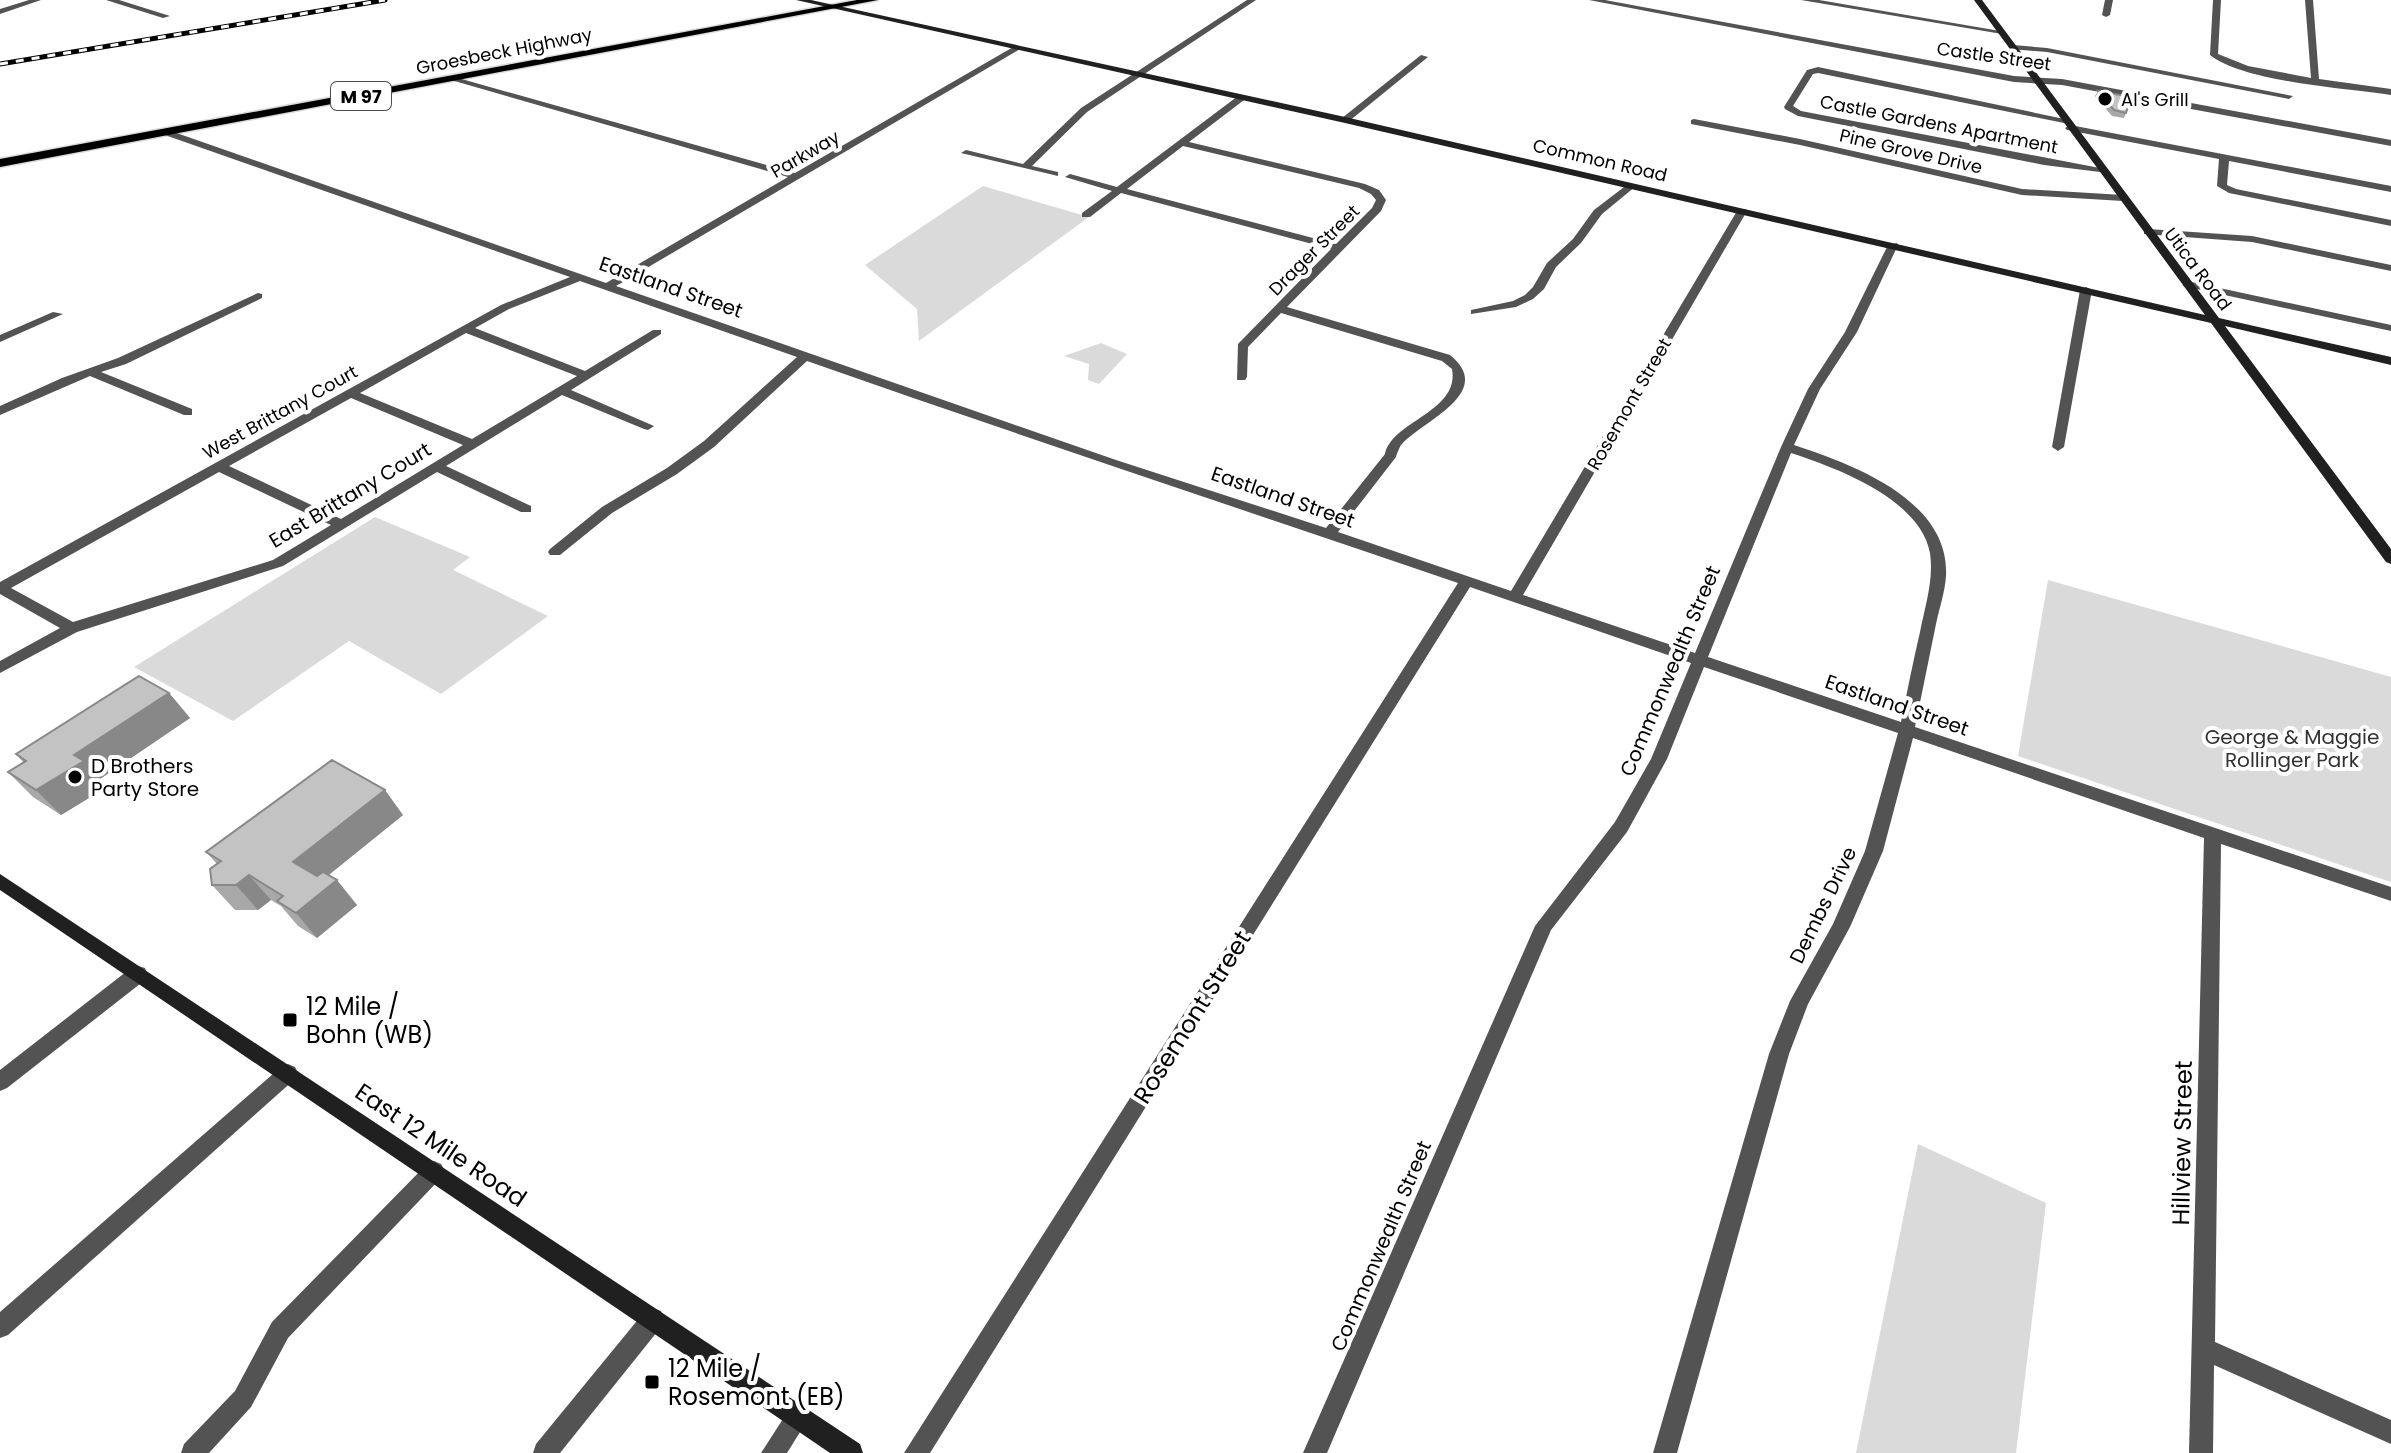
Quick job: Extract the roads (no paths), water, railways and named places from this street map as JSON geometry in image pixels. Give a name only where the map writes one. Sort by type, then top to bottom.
[{"type":"main road","name":"Groesbeck Highway","points":[[0,163],[873,0]]},
{"type":"street","points":[[0,12],[37,0]]},
{"type":"street","points":[[110,0],[166,16]]},
{"type":"street","name":"Common Road","points":[[800,0],[1345,120],[2391,361]]},
{"type":"street","points":[[1026,166],[1078,115],[1252,0]]},
{"type":"street","name":"Castle Street","points":[[1593,0],[2014,79],[2391,143]]},
{"type":"street","points":[[1805,0],[2002,32]]},
{"type":"street","name":"Utica Road","points":[[1978,0],[2391,559]]},
{"type":"street","points":[[2106,15],[2109,0]]},
{"type":"street","points":[[2217,0],[2214,55],[2219,59],[2236,66],[2391,92]]},
{"type":"street","points":[[2309,0],[2315,79]]},
{"type":"street","points":[[2013,47],[2047,50],[2289,96]]},
{"type":"street","name":"Parkway","points":[[608,286],[1018,48]]},
{"type":"street","points":[[1345,120],[1424,57]]},
{"type":"street","name":"Castle Gardens Apartment","points":[[2067,124],[1818,70],[1810,72],[1788,107],[1798,113],[2023,158],[2100,169]]},
{"type":"street","points":[[454,78],[797,177]]},
{"type":"street","points":[[1086,215],[1241,98]]},
{"type":"street","name":"Pine Grove Drive","points":[[1694,122],[1800,142],[2022,192],[2123,198]]},
{"type":"street","points":[[2067,124],[2391,189]]},
{"type":"street","name":"Eastland Street","points":[[165,132],[1111,463],[2391,894]]},
{"type":"street","name":"Drager Street","points":[[1181,143],[1375,192],[1380,196],[1381,204],[1242,346],[1241,377]]},
{"type":"street","points":[[966,153],[1055,174]]},
{"type":"street","points":[[2224,157],[2222,186],[2233,191],[2391,223]]},
{"type":"street","points":[[1070,177],[1339,248]]},
{"type":"street","points":[[1475,312],[1516,304],[1529,297],[1538,289],[1551,265],[1577,241],[1598,212],[1631,186]]},
{"type":"street","name":"Rosemont Street","points":[[1515,597],[1742,211]]},
{"type":"street","points":[[2148,232],[2252,239],[2391,268]]},
{"type":"street","name":"Commonwealth Street","points":[[1315,1453],[1544,926],[1621,827],[1640,797],[1701,660],[1787,447],[1814,389],[1851,332],[1893,245]]},
{"type":"street","name":"West Brittany Court","points":[[0,588],[524,297],[581,277]]},
{"type":"street","points":[[2187,284],[2391,328]]},
{"type":"street","points":[[2058,447],[2086,290]]},
{"type":"street","points":[[0,411],[66,381],[93,373],[258,296]]},
{"type":"street","points":[[1278,308],[1446,358],[1459,366],[1462,373],[1461,381],[1435,414],[1393,445],[1391,454],[1329,534]]},
{"type":"street","points":[[0,339],[57,314]]},
{"type":"street","points":[[466,329],[586,375]]},
{"type":"street","name":"East Brittany Court","points":[[0,668],[72,628],[278,563],[657,332]]},
{"type":"street","points":[[555,552],[607,510],[700,451],[805,356]]},
{"type":"street","points":[[93,373],[132,392],[160,399],[188,412]]},
{"type":"street","points":[[561,390],[648,426]]},
{"type":"street","points":[[350,393],[472,444]]},
{"type":"street","name":"Dembs Drive","points":[[1665,1453],[1779,1054],[1800,1001],[1861,885],[1883,819],[1907,729],[1939,576],[1939,554],[1934,542],[1904,504],[1845,466],[1787,447]]},
{"type":"street","points":[[220,467],[343,525]]},
{"type":"street","points":[[437,467],[526,509]]},
{"type":"street","name":"Rosemont Street","points":[[916,1453],[1467,581]]},
{"type":"street","points":[[0,588],[72,628]]},
{"type":"street","name":"Hillview Street","points":[[2201,1453],[2213,834]]},
{"type":"street","name":"East 12 Mile Road","points":[[0,881],[851,1453]]},
{"type":"street","points":[[0,1082],[138,974]]},
{"type":"street","points":[[0,1327],[288,1073]]},
{"type":"street","points":[[193,1453],[243,1399],[272,1343],[287,1322],[434,1171]]},
{"type":"street","points":[[545,1453],[653,1319]]},
{"type":"street","points":[[2204,1349],[2391,1432]]},
{"type":"street","points":[[773,1453],[798,1416]]},
{"type":"railway","points":[[0,64],[385,0]]},
{"type":"place","name":"Al's Grill","points":[[2105,99]]},
{"type":"place","name":"D Brothers Party Store","points":[[75,777]]},
{"type":"place","name":"12 Mile / Bohn (WB)","points":[[290,1020]]},
{"type":"place","name":"12 Mile / Rosemont (EB)","points":[[652,1382]]},
{"type":"park label","name":"George & Maggie Rollinger Park","points":[[2292,748]]}]
